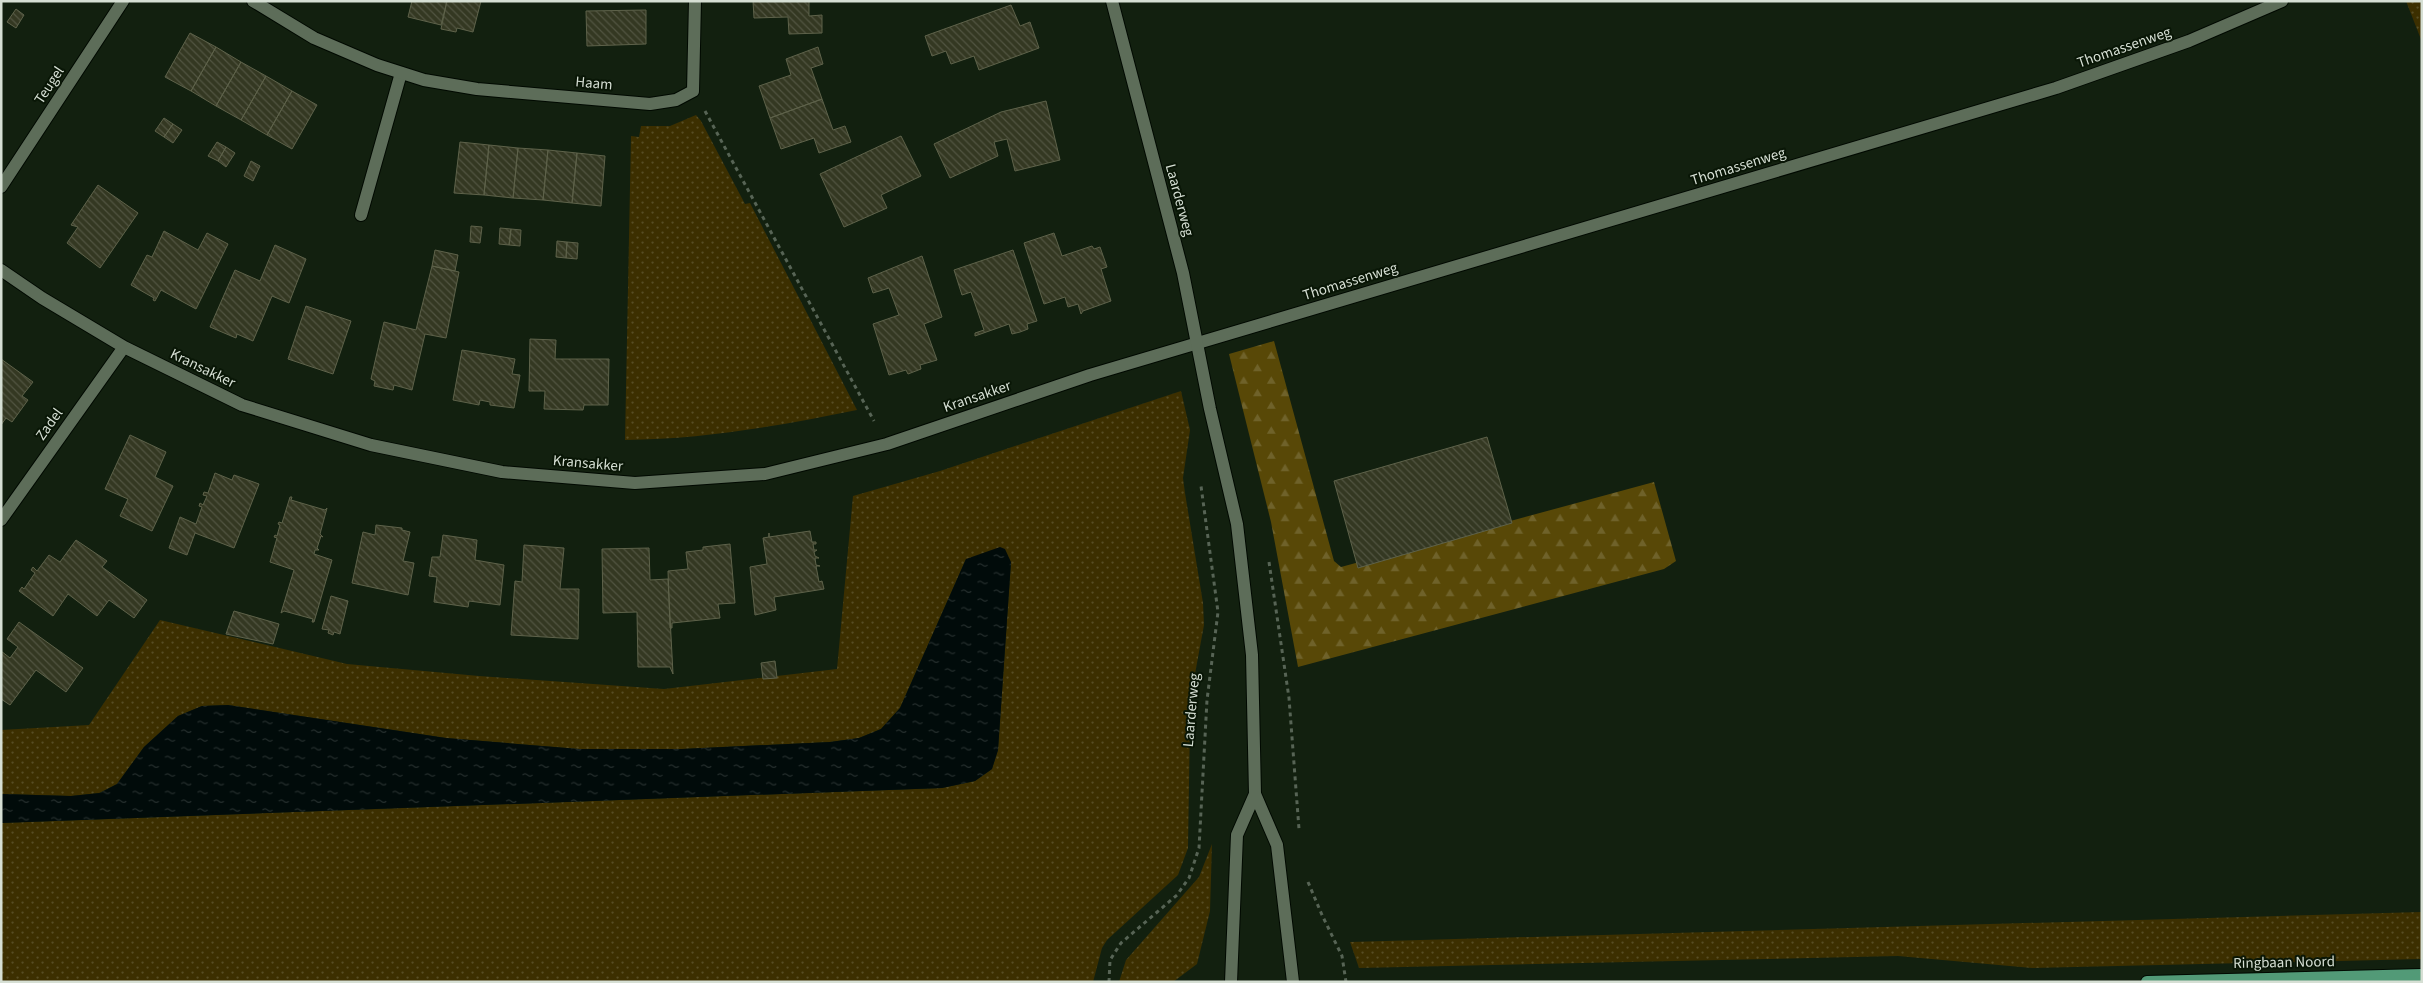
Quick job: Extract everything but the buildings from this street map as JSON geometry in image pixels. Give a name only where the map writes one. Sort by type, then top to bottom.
[{"type":"main road","name":"Ringbaan Noord","points":[[2147,982],[2422,975]]},
{"type":"street","name":"Teugel","points":[[1,187],[123,1]]},
{"type":"street","name":"Haam","points":[[253,1],[314,38],[377,65],[424,80],[477,89],[650,104],[676,100],[693,91]]},
{"type":"street","points":[[693,91],[695,1]]},
{"type":"street","name":"Laarderweg","points":[[1112,1],[1182,272],[1237,524],[1252,655],[1255,794],[1277,845],[1293,982]]},
{"type":"street","name":"Thomassenweg","points":[[1197,344],[2056,88],[2189,41],[2282,1]]},
{"type":"street","points":[[362,215],[401,73]]},
{"type":"street","name":"Kransakker","points":[[1,270],[42,298],[124,347],[242,405],[371,445],[502,472],[635,483],[765,474],[887,444],[986,409],[1197,344]]},
{"type":"street","name":"Zadel","points":[[1,520],[124,347]]},
{"type":"street","name":"Laarderweg","points":[[1231,982],[1237,835],[1255,794]]},
{"type":"path","points":[[693,91],[749,188],[848,376],[887,444]]},
{"type":"path","name":"Laarderweg","points":[[1109,982],[1110,960],[1121,943],[1177,895],[1189,878],[1199,848],[1207,700],[1218,612],[1201,500],[1200,477]]},
{"type":"path","points":[[1268,558],[1289,698],[1300,836]]},
{"type":"path","points":[[1307,878],[1342,956],[1346,982]]},
{"type":"shaded area","points":[[2406,1],[2422,1],[2422,42]]},
{"type":"shaded area","points":[[696,115],[745,204],[750,203],[857,410],[741,431],[684,437],[625,440],[631,136],[639,137],[641,126],[670,126]]},
{"type":"shaded area","points":[[1181,391],[1190,430],[1183,478],[1203,603],[1204,625],[1192,690],[1188,848],[1178,875],[1107,940],[1102,948],[1093,982],[1,982],[1,823],[942,788],[975,781],[992,769],[998,750],[1011,562],[966,559],[900,708],[881,729],[859,738],[830,742],[682,749],[579,749],[446,738],[228,705],[202,706],[178,716],[144,747],[117,784],[99,793],[71,796],[1,794],[1,730],[89,725],[160,620],[347,664],[479,676],[664,689],[837,669],[853,496],[940,471]]},
{"type":"shaded area","points":[[1212,844],[1210,911],[1197,964],[1173,982],[1119,982],[1126,960],[1199,877]]},
{"type":"shaded area","points":[[2422,912],[2422,959],[2032,968],[1898,956],[1359,968],[1350,942]]},
{"type":"green space","points":[[1274,341],[1334,561],[1341,567],[1654,482],[1676,561],[1664,569],[1298,667],[1271,522],[1229,354]]},
{"type":"water","points":[[1000,547],[1005,549],[1011,562],[998,750],[992,769],[975,781],[942,788],[1,823],[1,794],[71,796],[100,793],[117,784],[144,747],[178,716],[202,706],[228,705],[446,738],[579,749],[682,749],[830,742],[859,738],[881,729],[900,708],[966,559]]}]
